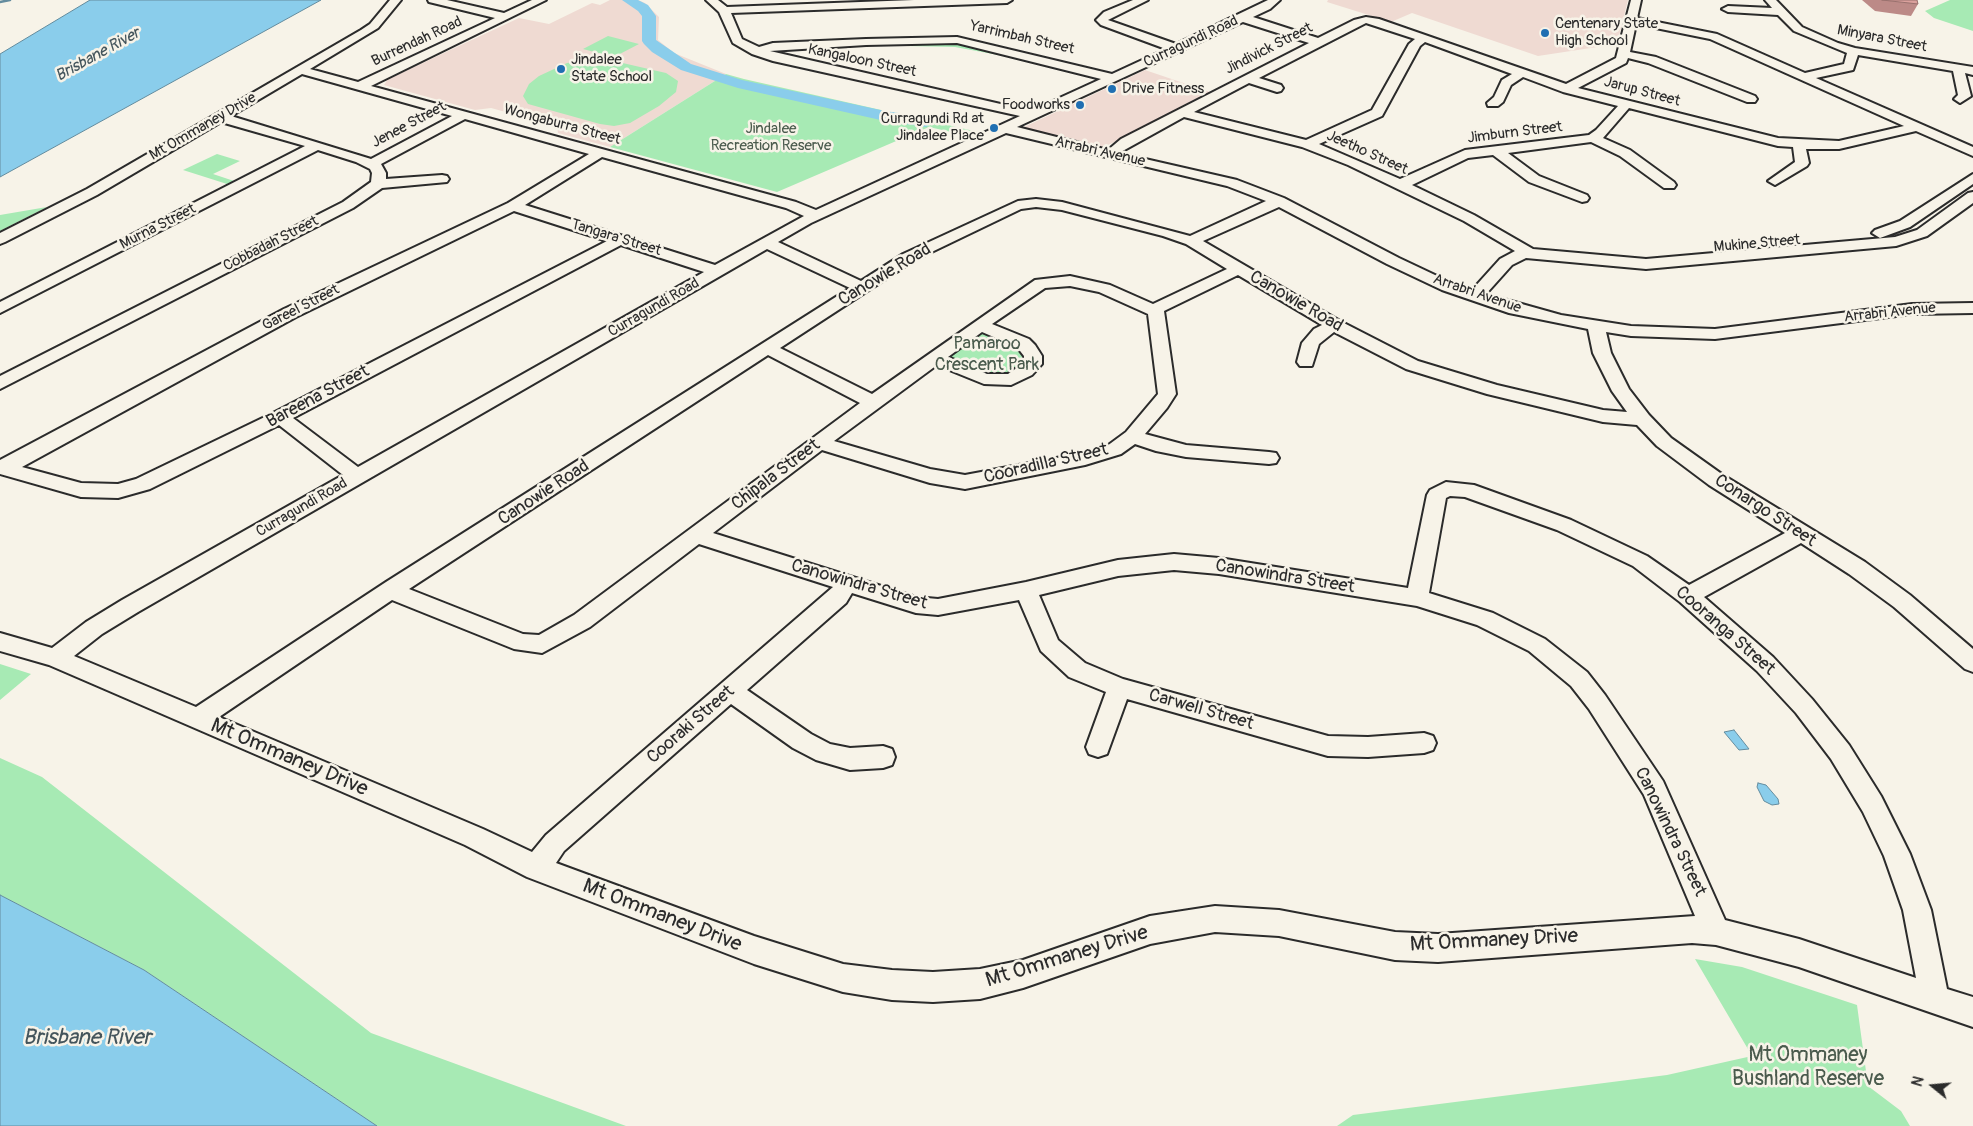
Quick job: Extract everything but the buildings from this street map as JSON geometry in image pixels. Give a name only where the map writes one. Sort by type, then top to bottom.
[{"type":"street","name":"Mt Ommaney Drive","points":[[0,239],[92,192],[374,26],[396,0]]},
{"type":"street","points":[[433,0],[506,17]]},
{"type":"street","name":"Burrendah Road","points":[[360,86],[541,0]]},
{"type":"street","name":"Kangaloon Street","points":[[711,0],[724,10],[737,40],[756,51],[781,60],[1021,111],[1033,116]]},
{"type":"street","points":[[724,10],[1007,0]]},
{"type":"street","points":[[1143,0],[1108,14],[1102,20],[1105,23],[1176,48]]},
{"type":"street","name":"Curragundi Road","points":[[54,658],[94,628],[130,606],[815,215],[1033,116],[1243,18],[1276,0]]},
{"type":"street","points":[[1567,89],[1617,64],[1625,54],[1636,0]]},
{"type":"street","name":"Minyara Street","points":[[1770,0],[1798,29],[1811,36],[1853,51],[1973,71]]},
{"type":"street","points":[[1728,9],[1781,12]]},
{"type":"street","points":[[1243,18],[1318,42]]},
{"type":"street","name":"Jindivick Street","points":[[1110,155],[1116,148],[1126,142],[1318,42],[1366,20]]},
{"type":"street","name":"Jarup Street","points":[[1366,20],[1379,22],[1567,89],[1756,138],[1799,145],[1840,145],[1917,127]]},
{"type":"street","points":[[1632,20],[1713,36],[1806,76],[1973,154]]},
{"type":"street","points":[[1307,144],[1377,113],[1415,44],[1424,38]]},
{"type":"street","name":"Yarrimbah Street","points":[[756,51],[773,47],[832,45],[856,48],[956,50],[1111,79]]},
{"type":"street","points":[[1806,76],[1849,66],[1853,51]]},
{"type":"street","points":[[1625,54],[1652,60],[1751,99]]},
{"type":"street","points":[[1958,68],[1965,96],[1960,99]]},
{"type":"street","name":"Wongaburra Street","points":[[300,70],[791,205],[815,215]]},
{"type":"street","points":[[1492,103],[1500,99],[1506,83],[1521,73]]},
{"type":"street","points":[[1248,79],[1277,88]]},
{"type":"street","points":[[1626,104],[1601,133],[1594,138],[1625,153],[1669,185]]},
{"type":"street","name":"Jeetho Street","points":[[1182,113],[1307,144],[1353,162],[1468,218],[1527,252]]},
{"type":"street","name":"Jenee Street","points":[[371,164],[463,115]]},
{"type":"street","points":[[220,117],[371,164],[379,173],[378,184],[442,179]]},
{"type":"street","name":"Arrabri Avenue","points":[[1005,128],[1028,136],[1205,175],[1279,202],[1393,262],[1435,281],[1476,296],[1543,316],[1596,326],[1658,333],[1715,334],[1912,309],[1973,308]]},
{"type":"street","name":"Jimburn Street","points":[[1400,185],[1465,154],[1594,138]]},
{"type":"street","points":[[1775,181],[1802,163],[1799,145]]},
{"type":"street","name":"Murna Street","points":[[0,308],[316,146]]},
{"type":"street","points":[[1496,150],[1514,166],[1534,179],[1582,198]]},
{"type":"street","name":"Gareel Street","points":[[2,468],[290,313],[513,206],[600,153]]},
{"type":"street","name":"Mukine Street","points":[[1476,296],[1506,262],[1538,247],[1559,246],[1640,254],[1884,232],[1905,224],[1973,178]]},
{"type":"street","name":"Cobbadah Street","points":[[0,383],[348,205],[378,184]]},
{"type":"street","name":"Mukine Street","points":[[1527,252],[1646,264],[1886,242],[1905,239],[1922,233],[1973,196]]},
{"type":"street","points":[[1191,241],[1279,202]]},
{"type":"street","name":"Canowie Road","points":[[197,719],[394,588],[769,349],[909,257],[1018,204],[1056,205],[1168,232],[1191,241],[1334,325],[1412,366],[1448,377],[1603,416],[1642,419]]},
{"type":"street","name":"Tangara Street","points":[[513,206],[718,271]]},
{"type":"street","name":"Bareena Street","points":[[2,468],[81,490],[100,492],[118,491],[163,476],[622,239]]},
{"type":"street","points":[[767,243],[862,287]]},
{"type":"street","points":[[1156,311],[1161,305],[1239,269]]},
{"type":"street","name":"Chipala Street","points":[[394,588],[402,596],[522,643],[542,644],[582,621],[873,402],[1041,283],[1058,281],[1099,286],[1156,311]]},
{"type":"street","name":"Cooradilla Street","points":[[821,441],[832,448],[930,476],[965,482],[1085,459],[1114,450],[1133,436],[1161,404],[1166,394],[1167,380],[1156,311]]},
{"type":"street","points":[[936,358],[971,375],[998,381],[1020,376],[1030,367],[1033,356],[1023,343],[980,325]]},
{"type":"street","points":[[1306,362],[1311,342],[1320,332],[1334,325]]},
{"type":"street","name":"Conargo Street","points":[[1596,326],[1602,354],[1621,390],[1642,419],[1672,448],[1716,480],[1857,568],[1902,602],[1973,663]]},
{"type":"street","points":[[769,349],[873,402]]},
{"type":"street","points":[[280,417],[358,476]]},
{"type":"street","points":[[1133,436],[1156,445],[1186,451],[1269,458]]},
{"type":"street","name":"Cooranga Street","points":[[1417,598],[1437,495],[1446,489],[1467,490],[1564,525],[1640,561],[1688,596],[1765,664],[1804,706],[1840,752],[1872,804],[1897,854],[1917,910],[1935,999]]},
{"type":"street","name":"Canowindra Street","points":[[698,534],[708,540],[916,605],[938,607],[1026,590],[1118,568],[1174,562],[1219,566],[1417,598],[1485,619],[1537,646],[1579,678],[1608,717],[1654,789],[1716,930]]},
{"type":"street","points":[[1688,596],[1800,534]]},
{"type":"street","name":"Cooraki Street","points":[[537,868],[555,842],[838,597],[847,584]]},
{"type":"street","name":"Carwell Street","points":[[1026,590],[1049,646],[1077,670],[1119,687],[1328,746],[1368,747],[1424,743]]},
{"type":"street","name":"Mt Ommaney Drive","points":[[0,642],[54,658],[474,837],[537,868],[754,950],[843,978],[892,985],[933,987],[980,984],[1023,974],[1150,930],[1215,919],[1279,922],[1395,946],[1438,948],[1654,931],[1716,930],[1799,953],[1973,1012]]},
{"type":"street","points":[[1098,747],[1119,687]]},
{"type":"street","points":[[731,690],[802,741],[825,753],[850,759],[883,757]]},
{"type":"shaded area","name":"Jindalee State School","points":[[610,0],[638,0],[645,3],[659,17],[658,40],[674,53],[726,74],[610,147],[558,133],[557,126],[491,108],[475,110],[384,85],[388,79],[519,18],[549,24],[592,3],[600,5]]},
{"type":"shaded area","name":"Centenary State High School","points":[[1328,0],[1628,0],[1617,44],[1538,56],[1412,13],[1391,22],[1327,2]]},
{"type":"shaded area","points":[[1145,70],[1213,93],[1104,147],[1023,130],[1022,128]]},
{"type":"green space","points":[[1950,0],[1973,0],[1973,31],[1934,18],[1925,11]]},
{"type":"green space","points":[[608,36],[639,44],[614,57],[583,49]]},
{"type":"green space","points":[[948,41],[1063,67],[955,47],[857,45]]},
{"type":"green space","points":[[614,61],[666,73],[678,81],[676,92],[659,106],[630,123],[614,126],[600,124],[528,104],[523,96],[529,84],[539,76],[567,63]]},
{"type":"green space","name":"Jindalee Recreation Reserve","points":[[726,74],[974,131],[965,135],[929,127],[777,192],[610,147]]},
{"type":"green space","points":[[217,154],[240,161],[213,174],[234,181],[227,184],[183,170]]},
{"type":"green space","points":[[47,207],[0,231],[0,215]]},
{"type":"green space","name":"Pamaroo Crescent Park","points":[[986,333],[1021,348],[1028,363],[1017,374],[986,375],[951,361],[952,354],[978,335]]},
{"type":"green space","points":[[0,664],[31,674],[0,700]]},
{"type":"green space","points":[[0,758],[42,777],[371,1033],[626,1126],[377,1126],[144,970],[0,895]]},
{"type":"green space","name":"Mt Ommaney Bushland Reserve","points":[[1695,959],[1742,967],[1857,1005],[1868,1086],[1901,1111],[1910,1126],[1337,1126],[1353,1115],[1667,1075],[1752,1056]]},
{"type":"water","name":"Brisbane River","points":[[90,0],[321,0],[0,177],[0,54]]},
{"type":"water","points":[[1734,730],[1749,749],[1739,750],[1724,732]]},
{"type":"water","points":[[1758,783],[1766,785],[1778,799],[1779,804],[1772,805],[1764,801],[1757,787]]},
{"type":"water","name":"Brisbane River","points":[[0,895],[144,970],[377,1126],[0,1126]]},
{"type":"waterway","points":[[0,2],[10,0]]},
{"type":"waterway","points":[[628,0],[643,8],[649,16],[649,41],[657,49],[686,67],[738,84],[885,116],[926,122]]},
{"type":"place","name":"Centenary State High School","points":[[1545,33]]},
{"type":"place","name":"Jindalee State School","points":[[561,69]]},
{"type":"place","name":"Drive Fitness","points":[[1112,89]]},
{"type":"place","name":"Foodworks","points":[[1080,105]]},
{"type":"place","name":"Curragundi Rd at Jindalee Place","points":[[994,128]]}]
